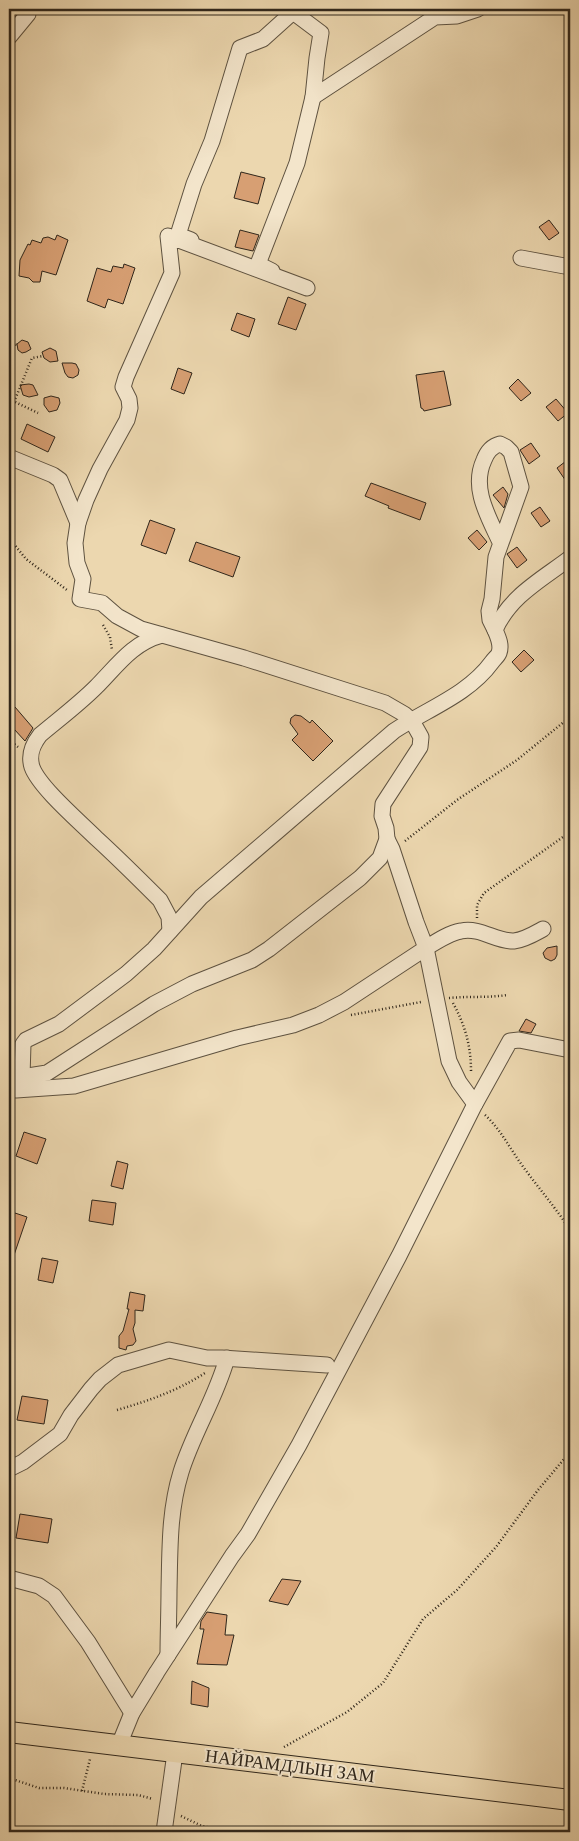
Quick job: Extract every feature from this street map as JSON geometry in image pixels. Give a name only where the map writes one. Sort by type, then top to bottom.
[{"type":"main road","name":"НАЙРАМДЛЫН ЗАМ","points":[[9,1732],[570,1800]]},
{"type":"street","points":[[9,37],[28,14],[27,9]]},
{"type":"street","points":[[313,96],[435,17],[457,16],[478,9]]},
{"type":"street","points":[[258,264],[298,163],[313,96],[321,33],[295,10],[263,38],[240,48],[212,141],[194,184],[178,235],[258,264],[307,288],[168,236],[172,273],[123,386],[129,399],[130,408],[127,420],[100,469],[78,523],[75,544],[77,563],[83,579],[80,599],[102,603],[117,616],[141,628],[341,687],[385,703],[412,721],[420,735]]},
{"type":"street","points":[[521,258],[570,267]]},
{"type":"street","points":[[14,1085],[23,1044],[26,1040],[59,1024],[100,994],[147,955],[210,888],[394,731],[446,701],[482,675],[499,652],[500,643],[490,620],[489,612],[496,557],[521,487],[511,452],[500,444],[493,447],[486,454],[478,480],[481,497],[500,542]]},
{"type":"street","points":[[9,456],[53,474],[60,480],[78,523]]},
{"type":"street","points":[[495,630],[500,618],[512,602],[570,558]]},
{"type":"street","points":[[162,635],[149,638],[140,644],[96,687],[40,735],[33,743],[30,755],[37,777],[66,810],[160,900],[169,917],[170,931]]},
{"type":"street","points":[[446,701],[424,723],[420,735],[420,747],[387,794],[383,804],[382,816],[390,845],[426,948],[449,1061],[459,1082],[475,1104]]},
{"type":"street","points":[[14,1085],[47,1073],[154,1004],[192,984],[252,960],[269,949],[360,878],[390,845]]},
{"type":"street","points":[[14,1085],[74,1086],[237,1038],[293,1025],[320,1015],[344,1002],[426,948],[461,931],[472,930],[513,941],[533,935],[543,929]]},
{"type":"street","points":[[118,1745],[132,1713],[248,1534],[295,1453],[403,1248],[475,1104],[510,1041],[519,1040],[570,1050]]},
{"type":"street","points":[[9,1479],[29,1458],[60,1434],[71,1415],[91,1389],[118,1365],[169,1350],[207,1358],[327,1365]]},
{"type":"street","points":[[168,1655],[169,1546],[173,1507],[181,1472],[189,1449],[223,1374],[227,1358]]},
{"type":"street","points":[[9,1469],[29,1458]]},
{"type":"street","points":[[9,1578],[39,1586],[54,1596],[88,1642],[132,1713]]},
{"type":"street","points":[[164,1832],[176,1753]]},
{"type":"path","points":[[9,342],[17,345]]},
{"type":"path","points":[[14,402],[32,358],[44,356]]},
{"type":"path","points":[[9,400],[38,414]]},
{"type":"path","points":[[9,538],[26,558],[80,599]]},
{"type":"path","points":[[101,619],[110,637],[113,669]]},
{"type":"path","points":[[390,845],[516,760],[570,717]]},
{"type":"path","points":[[485,933],[476,918],[480,897],[495,884],[570,832]]},
{"type":"path","points":[[344,1016],[437,1000],[469,996],[491,998],[507,995]]},
{"type":"path","points":[[475,1104],[508,1142],[517,1158],[570,1230]]},
{"type":"path","points":[[117,1410],[172,1392],[227,1358]]},
{"type":"path","points":[[256,1762],[347,1712],[383,1683],[423,1620],[457,1590],[496,1547],[538,1490],[570,1452]]},
{"type":"path","points":[[82,1791],[93,1742]]},
{"type":"path","points":[[9,1778],[39,1788],[64,1788],[113,1795],[138,1795],[153,1799]]},
{"type":"path","points":[[167,1806],[185,1819],[202,1826],[228,1832]]},
{"type":"building","points":[[241,172],[265,178],[258,204],[234,198]]},
{"type":"building","points":[[549,220],[559,233],[549,240],[539,227]]},
{"type":"building","points":[[240,230],[259,235],[253,251],[235,247]]},
{"type":"building","points":[[57,235],[68,240],[56,275],[42,271],[40,282],[33,282],[29,278],[19,276],[20,260],[28,244],[30,245],[32,240],[41,243],[43,238],[48,237],[55,240]]},
{"type":"building","points":[[124,264],[135,268],[123,304],[108,299],[105,308],[87,301],[97,268],[111,272],[113,266],[123,268]]},
{"type":"building","points":[[288,297],[306,304],[296,330],[278,324]]},
{"type":"building","points":[[237,313],[255,319],[249,337],[231,330]]},
{"type":"building","points":[[22,340],[28,342],[31,349],[22,353],[18,350],[17,344]]},
{"type":"building","points":[[50,348],[56,351],[58,361],[50,362],[44,358],[42,352]]},
{"type":"building","points":[[62,363],[76,364],[79,370],[78,375],[73,378],[68,377]]},
{"type":"building","points":[[178,368],[192,373],[184,394],[171,389]]},
{"type":"building","points":[[444,371],[451,405],[424,411],[421,408],[416,375]]},
{"type":"building","points":[[518,379],[531,393],[521,401],[509,388]]},
{"type":"building","points":[[20,385],[33,385],[38,395],[29,397],[23,395]]},
{"type":"building","points":[[51,396],[59,398],[60,403],[57,410],[49,412],[44,405],[44,398]]},
{"type":"building","points":[[556,399],[568,413],[558,421],[546,407]]},
{"type":"building","points":[[27,424],[55,437],[48,452],[21,439]]},
{"type":"building","points":[[531,443],[540,456],[529,464],[520,450]]},
{"type":"building","points":[[570,458],[570,487],[557,468]]},
{"type":"building","points":[[371,483],[426,503],[420,520],[388,508],[389,506],[365,496]]},
{"type":"building","points":[[503,487],[508,494],[504,508],[493,495]]},
{"type":"building","points":[[540,507],[550,521],[541,527],[531,513]]},
{"type":"building","points":[[150,520],[175,529],[166,554],[141,545]]},
{"type":"building","points":[[477,530],[487,542],[479,550],[468,538]]},
{"type":"building","points":[[196,542],[240,557],[233,577],[189,561]]},
{"type":"building","points":[[517,547],[527,560],[517,568],[507,554]]},
{"type":"building","points":[[524,650],[534,660],[521,672],[512,662]]},
{"type":"building","points":[[15,707],[33,728],[25,741],[14,729],[9,731],[9,713]]},
{"type":"building","points":[[295,715],[301,716],[310,723],[312,720],[333,741],[313,761],[292,740],[298,734],[290,723],[291,718]]},
{"type":"building","points":[[557,946],[555,959],[551,961],[545,958],[543,953],[547,948]]},
{"type":"building","points":[[526,1019],[536,1024],[531,1033],[519,1031]]},
{"type":"building","points":[[24,1132],[46,1139],[37,1164],[16,1156]]},
{"type":"building","points":[[117,1161],[128,1164],[123,1189],[111,1186]]},
{"type":"building","points":[[92,1200],[116,1203],[113,1225],[89,1221]]},
{"type":"building","points":[[15,1213],[27,1217],[11,1264],[9,1264],[9,1232]]},
{"type":"building","points":[[42,1258],[58,1261],[53,1283],[38,1280]]},
{"type":"building","points":[[130,1292],[145,1295],[143,1311],[135,1310],[133,1329],[136,1341],[133,1345],[127,1346],[126,1350],[119,1348],[119,1336],[123,1331],[129,1309],[127,1309]]},
{"type":"building","points":[[22,1396],[48,1400],[44,1424],[17,1420]]},
{"type":"building","points":[[20,1514],[52,1519],[48,1543],[16,1538]]},
{"type":"building","points":[[282,1579],[301,1581],[288,1605],[269,1601]]},
{"type":"building","points":[[207,1612],[227,1615],[225,1635],[234,1635],[227,1665],[197,1664],[204,1629],[200,1629],[201,1621]]},
{"type":"building","points":[[192,1681],[209,1688],[208,1707],[191,1704]]}]
